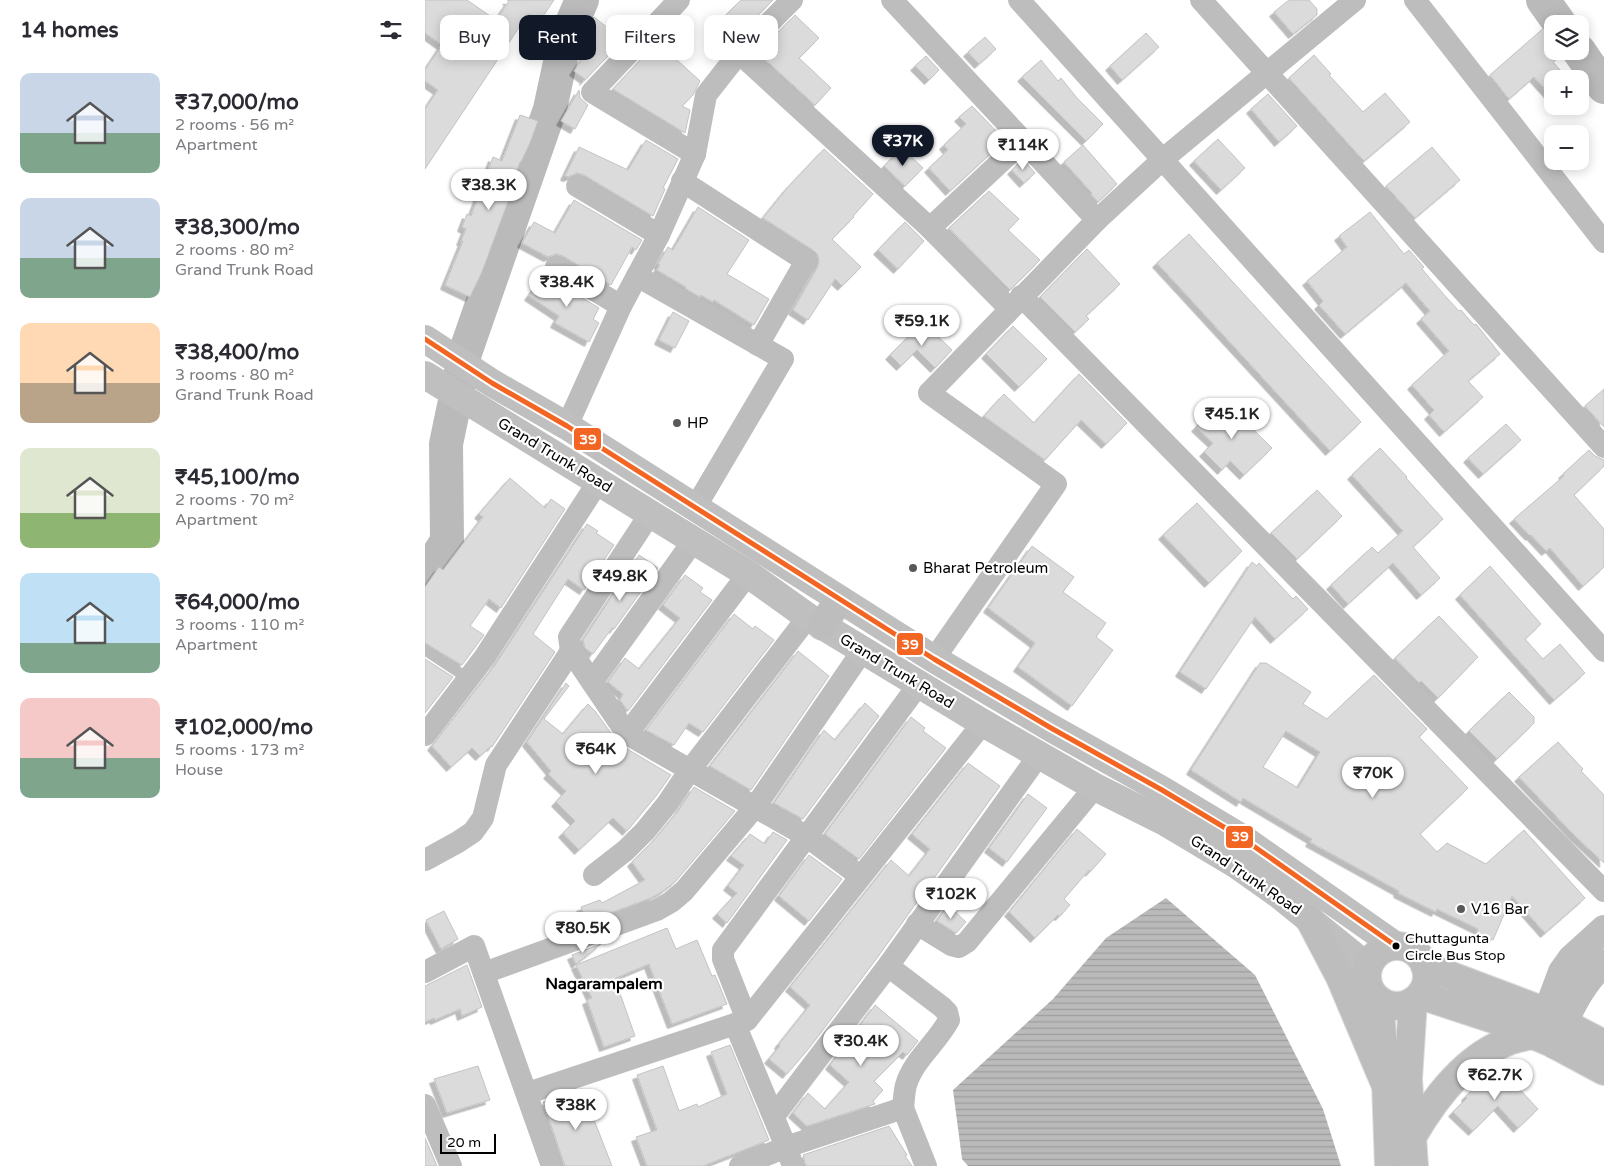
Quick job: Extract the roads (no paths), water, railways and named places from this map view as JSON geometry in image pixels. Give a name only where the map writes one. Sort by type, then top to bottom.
[{"type":"main road","name":"Grand Trunk Road","points":[[425,339],[492,383],[567,426],[934,659],[1051,728],[1163,790],[1242,838],[1396,946]]},
{"type":"main road","name":"Grand Trunk Road","points":[[425,375],[748,574],[815,621],[983,723],[1095,787],[1165,822],[1237,865],[1278,894],[1368,967]]},
{"type":"main road","points":[[815,621],[839,600]]},
{"type":"main road","points":[[1311,920],[1340,977],[1386,1086]]},
{"type":"main road","points":[[1547,1031],[1556,986],[1567,965],[1572,958],[1604,929]]},
{"type":"main road","points":[[1396,946],[1405,947],[1421,958],[1427,976],[1425,986],[1417,998],[1405,1005],[1396,1006],[1379,1000],[1373,994],[1367,976],[1368,967],[1372,959],[1387,947],[1396,946]]},
{"type":"main road","points":[[1412,1137],[1425,1113],[1473,1062],[1490,1050],[1508,1041],[1547,1031],[1593,973],[1604,963]]},
{"type":"main road","points":[[1425,966],[1499,993],[1547,1031],[1604,1071]]},
{"type":"main road","points":[[1417,998],[1496,1020],[1604,1044]]},
{"type":"main road","points":[[1414,1166],[1408,1079],[1417,998]]},
{"type":"main road","points":[[1379,1000],[1386,1086],[1389,1166]]},
{"type":"street","points":[[679,0],[592,92],[695,154]]},
{"type":"street","points":[[777,15],[792,0]]},
{"type":"street","points":[[892,0],[1097,220]]},
{"type":"street","points":[[1019,0],[1604,650]]},
{"type":"street","points":[[1201,0],[1604,447]]},
{"type":"street","points":[[934,659],[1056,484],[929,393],[1097,220],[1162,160],[1355,0]]},
{"type":"street","points":[[1415,0],[1604,242]]},
{"type":"street","points":[[567,426],[621,306],[659,235],[695,154],[706,95],[734,60]]},
{"type":"street","points":[[747,60],[930,228],[1016,302],[1604,891]]},
{"type":"street","points":[[930,228],[1023,141]]},
{"type":"street","points":[[682,180],[805,261],[758,345]]},
{"type":"street","points":[[577,186],[659,235]]},
{"type":"street","points":[[556,267],[621,306]]},
{"type":"street","points":[[637,276],[783,359],[695,508]]},
{"type":"street","points":[[425,735],[469,679],[598,482]]},
{"type":"street","points":[[650,514],[569,637],[571,651],[627,734],[806,836],[860,876]]},
{"type":"street","points":[[592,682],[694,540]]},
{"type":"street","points":[[627,734],[748,574]]},
{"type":"street","points":[[594,875],[626,850],[645,831],[667,804],[690,770],[815,621]]},
{"type":"street","points":[[484,973],[657,910],[671,902],[683,891],[755,807],[863,650]]},
{"type":"street","points":[[425,860],[473,832],[483,818],[496,765],[571,651]]},
{"type":"street","points":[[789,1156],[741,1022],[723,960],[723,950],[919,684]]},
{"type":"street","points":[[528,1093],[741,1022],[983,723]]},
{"type":"street","points":[[774,1116],[887,966],[1039,755]]},
{"type":"street","points":[[917,924],[951,946],[959,947],[967,942],[975,935],[1095,787]]},
{"type":"street","points":[[425,972],[474,946],[528,1093],[552,1166]]},
{"type":"street","points":[[887,966],[942,1007],[947,1012],[949,1020],[945,1029],[917,1064],[906,1085],[903,1108],[926,1166]]},
{"type":"street","points":[[425,1105],[451,1166]]},
{"type":"street","points":[[740,1166],[789,1156],[903,1108]]},
{"type":"lane","points":[[425,650],[469,679]]},
{"type":"waterway","points":[[425,572],[430,568],[447,541],[446,444],[465,353],[550,109],[565,39],[582,0]]},
{"type":"waterway","points":[[1543,0],[1554,15]]},
{"type":"waterway","points":[[1585,60],[1604,87]]},
{"type":"place","name":"HP","points":[[677,423]]},
{"type":"place","name":"Bharat Petroleum","points":[[913,568]]},
{"type":"place","name":"V16 Bar","points":[[1461,909]]},
{"type":"place","name":"Chuttagunta Circle Bus Stop","points":[[1396,946]]},
{"type":"district","name":"Nagarampalem","points":[[604,983]]}]
